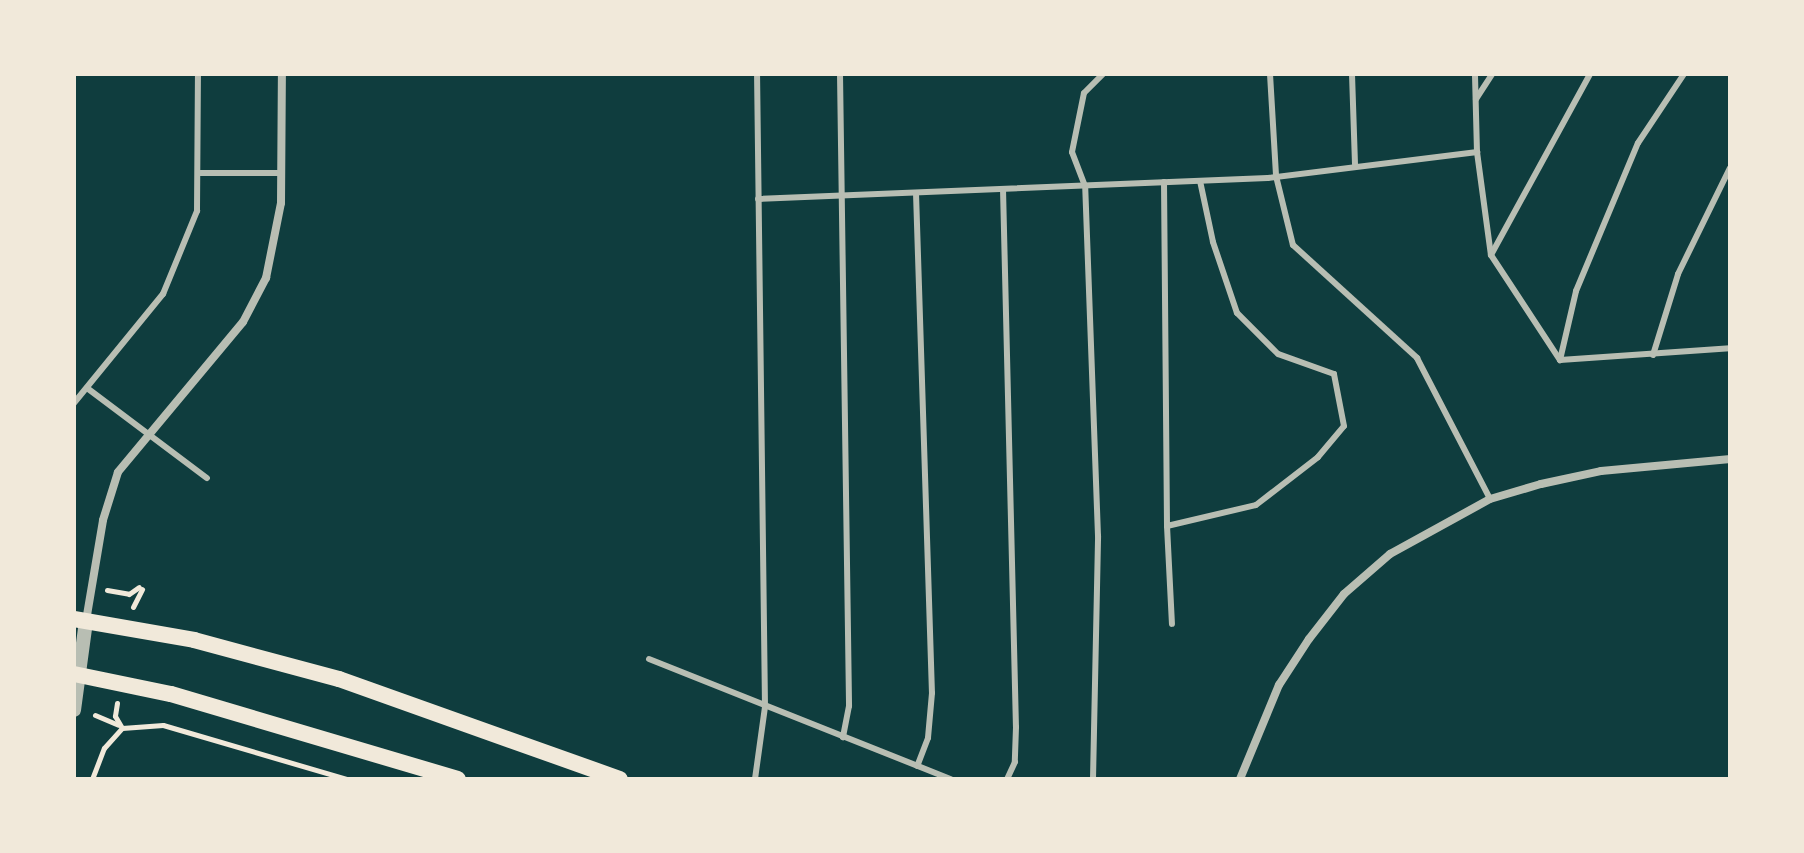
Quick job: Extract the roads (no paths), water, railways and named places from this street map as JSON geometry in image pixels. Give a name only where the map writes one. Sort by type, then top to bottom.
[{"type":"main road","points":[[80,620],[194,640],[339,679],[620,779]]},
{"type":"main road","points":[[77,674],[171,694],[458,779]]},
{"type":"street","points":[[80,711],[77,674],[80,620],[106,508],[118,472],[243,322],[266,278],[281,173],[282,74]]},
{"type":"street","points":[[1240,779],[1279,685],[1344,594],[1390,554],[1490,499],[1601,471],[1730,459]]},
{"type":"lane","points":[[74,403],[163,294],[197,211],[198,74]]},
{"type":"lane","points":[[755,779],[765,707],[757,74]]},
{"type":"lane","points":[[840,74],[849,706],[843,737]]},
{"type":"lane","points":[[1093,779],[1098,536],[1085,186],[1072,152],[1084,93],[1103,74]]},
{"type":"lane","points":[[1270,74],[1276,176],[1293,245],[1417,358],[1490,499]]},
{"type":"lane","points":[[1352,74],[1355,164]]},
{"type":"lane","points":[[1475,74],[1477,152],[1491,255],[1560,360]]},
{"type":"lane","points":[[1476,99],[1492,74]]},
{"type":"lane","points":[[1491,255],[1590,74]]},
{"type":"lane","points":[[1560,360],[1576,291],[1638,143],[1684,74]]},
{"type":"lane","points":[[758,199],[1200,181],[1276,176],[1355,164],[1477,152]]},
{"type":"lane","points":[[1653,355],[1678,274],[1730,168]]},
{"type":"lane","points":[[199,173],[281,173]]},
{"type":"lane","points":[[1167,526],[1256,505],[1318,457],[1344,426],[1334,374],[1278,354],[1237,313],[1213,242],[1200,181]]},
{"type":"lane","points":[[1164,182],[1167,526],[1172,624]]},
{"type":"lane","points":[[1003,189],[1016,727],[1015,762],[1007,779]]},
{"type":"lane","points":[[916,193],[932,693],[928,738],[917,766]]},
{"type":"lane","points":[[1560,360],[1730,348]]},
{"type":"lane","points":[[87,388],[207,478]]},
{"type":"lane","points":[[649,659],[951,779]]}]
